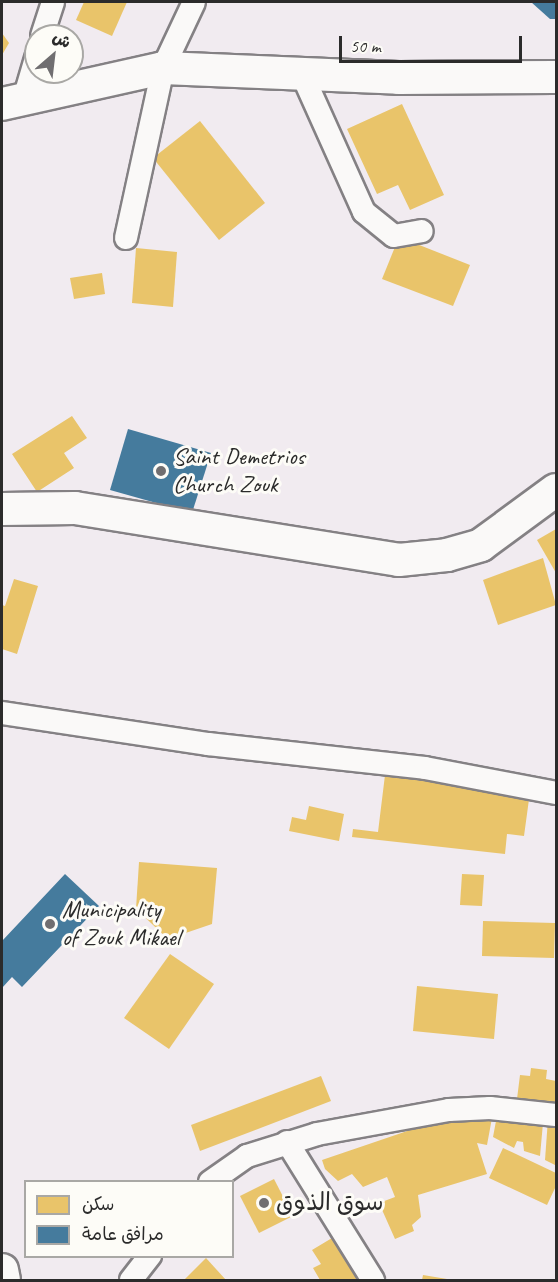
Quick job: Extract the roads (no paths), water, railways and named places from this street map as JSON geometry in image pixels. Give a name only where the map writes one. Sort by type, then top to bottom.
[{"type":"main road","points":[[13,101],[163,68],[303,74],[556,77]]},
{"type":"main road","points":[[2,508],[75,508],[399,560],[447,555],[481,544],[556,490]]},
{"type":"main road","points":[[2,1270],[4,1281]]},
{"type":"street","points":[[46,24],[53,2]]},
{"type":"street","points":[[126,238],[163,68],[194,2]]},
{"type":"street","points":[[303,74],[364,212],[394,236],[422,231]]},
{"type":"street","points":[[13,101],[24,80]]},
{"type":"street","points":[[2,713],[208,744],[425,768],[556,792]]},
{"type":"street","points":[[213,1180],[247,1156],[287,1142],[449,1110],[490,1108],[556,1115]]},
{"type":"street","points":[[287,1142],[373,1281]]},
{"type":"street","points":[[131,1281],[149,1258]]},
{"type":"place","name":"Saint Demetrios Church Zouk","points":[[161,471]]},
{"type":"place","name":"Municipality of Zouk Mikael","points":[[50,924]]},
{"type":"place","name":"سوق الذوق","points":[[264,1203]]}]
